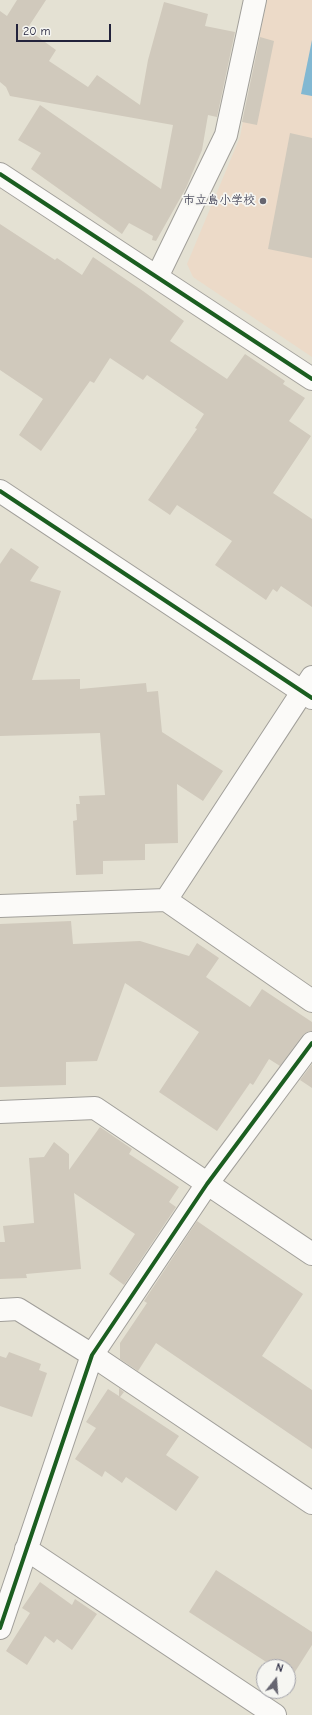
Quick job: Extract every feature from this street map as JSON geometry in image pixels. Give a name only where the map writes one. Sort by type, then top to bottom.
[{"type":"street","points":[[156,277],[226,135],[249,1]]},
{"type":"street","points":[[0,174],[312,379]]},
{"type":"street","points":[[0,491],[309,689],[166,900]]},
{"type":"street","points":[[0,906],[166,900],[312,1001]]},
{"type":"street","points":[[0,1628],[92,1355],[207,1184],[312,1043]]},
{"type":"street","points":[[0,1112],[95,1108],[312,1254]]},
{"type":"street","points":[[0,1310],[18,1309],[92,1355],[312,1503]]},
{"type":"street","points":[[26,1550],[275,1715]]},
{"type":"shaded area","name":"市立島小学校","points":[[267,0],[312,0],[312,357],[193,277],[187,264],[240,137]]},
{"type":"water","points":[[312,40],[312,96],[301,94]]},
{"type":"building","points":[[17,0],[46,0],[27,29],[56,50],[49,61],[88,87],[97,75],[140,105],[148,60],[164,2],[208,14],[205,26],[235,32],[217,117],[208,115],[202,150],[186,188],[156,241],[152,240],[153,236],[129,223],[122,234],[31,169],[41,153],[18,140],[40,105],[161,189],[173,125],[10,96],[6,87],[0,82],[0,11],[7,16]]},
{"type":"building","points":[[260,37],[274,41],[257,125],[242,122]]},
{"type":"building","points":[[290,133],[312,138],[312,258],[268,249]]},
{"type":"building","points":[[0,224],[55,260],[57,258],[82,275],[93,257],[143,291],[184,321],[170,341],[227,379],[245,354],[285,381],[283,384],[305,398],[289,421],[311,436],[273,493],[312,519],[312,607],[281,586],[277,592],[273,589],[266,600],[215,565],[232,541],[177,505],[170,515],[148,500],[197,429],[195,428],[204,414],[147,375],[143,380],[110,358],[94,383],[90,381],[41,451],[19,435],[43,399],[0,370]]},
{"type":"building","points":[[11,548],[39,567],[30,581],[61,591],[32,680],[80,679],[80,689],[146,683],[147,692],[158,691],[162,732],[223,771],[203,801],[177,784],[178,843],[145,844],[145,860],[103,861],[103,874],[76,875],[73,821],[77,820],[76,804],[80,804],[79,796],[105,795],[100,733],[0,736],[0,564]]},
{"type":"building","points":[[71,921],[73,944],[140,941],[189,956],[197,943],[219,958],[206,977],[250,1007],[262,989],[312,1022],[312,1031],[307,1032],[302,1036],[280,1066],[269,1059],[253,1085],[250,1083],[217,1131],[159,1092],[199,1032],[125,983],[97,1061],[66,1062],[66,1085],[0,1087],[0,924]]},
{"type":"building","points":[[312,1064],[312,1088],[300,1080]]},
{"type":"building","points":[[100,1127],[132,1149],[129,1154],[179,1187],[169,1202],[176,1207],[124,1285],[109,1274],[135,1234],[74,1193],[81,1269],[26,1274],[27,1278],[0,1279],[0,1242],[5,1242],[3,1226],[34,1223],[29,1158],[44,1157],[54,1142],[69,1154],[69,1170]]},
{"type":"building","points":[[197,1221],[303,1294],[262,1356],[312,1390],[312,1449],[156,1343],[138,1371],[120,1359],[120,1343],[147,1303],[144,1301]]},
{"type":"building","points":[[9,1352],[41,1364],[39,1370],[47,1373],[32,1417],[0,1406],[0,1356],[6,1358]]},
{"type":"building","points":[[119,1388],[124,1392],[120,1397],[179,1436],[166,1455],[199,1477],[176,1511],[126,1477],[122,1483],[105,1471],[102,1477],[75,1459],[96,1428],[86,1422],[108,1389],[119,1396]]},
{"type":"building","points":[[216,1570],[312,1632],[312,1645],[296,1670],[296,1659],[262,1659],[189,1612]]},
{"type":"building","points":[[40,1582],[72,1605],[75,1599],[97,1614],[72,1650],[57,1639],[54,1643],[45,1636],[27,1665],[6,1651],[30,1613],[22,1608]]},
{"type":"cycle path","points":[[0,174],[312,379]]},
{"type":"cycle path","points":[[0,491],[312,698]]},
{"type":"cycle path","points":[[0,1628],[92,1355],[207,1184],[312,1043]]},
{"type":"place","name":"市立島小学校","points":[[263,201]]}]
